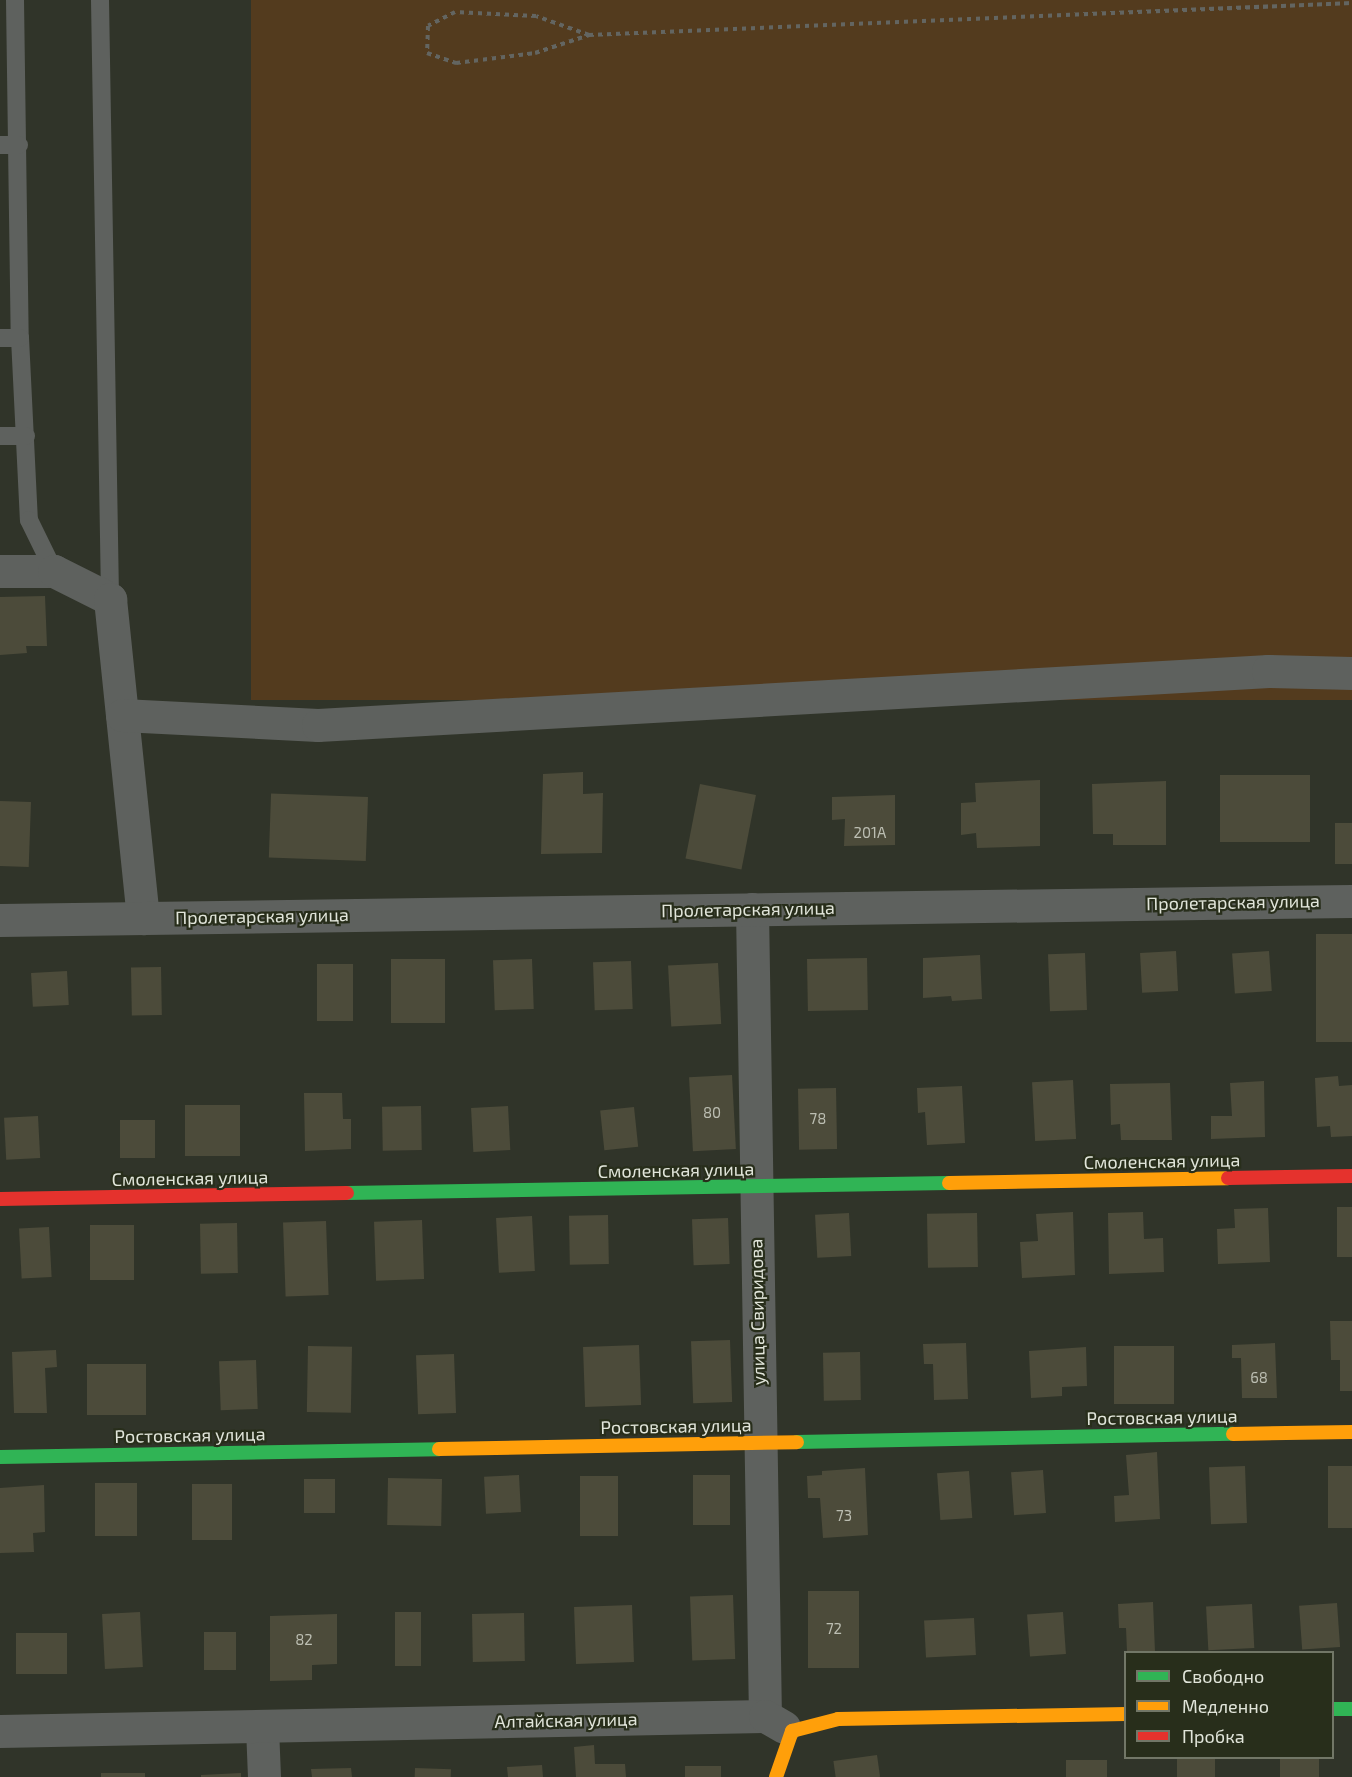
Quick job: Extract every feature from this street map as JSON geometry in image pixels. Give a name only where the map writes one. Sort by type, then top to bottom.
[{"type":"street","points":[[0,571],[54,571],[110,599],[143,918]]},
{"type":"street","points":[[122,715],[318,725],[1268,671],[1352,673]]},
{"type":"street","name":"Пролетарская улица","points":[[0,920],[1352,901]]},
{"type":"street","name":"улица Свиридова","points":[[752,909],[759,1443],[778,1723],[777,1777]]},
{"type":"street","name":"Смоленская улица","points":[[0,1199],[1352,1176]]},
{"type":"street","name":"Ростовская улица","points":[[0,1457],[1352,1432]]},
{"type":"street","points":[[1334,1709],[1352,1709]]},
{"type":"street","name":"Алтайская улица","points":[[0,1731],[778,1723],[837,1719],[1124,1714]]},
{"type":"street","points":[[262,1727],[264,1777]]},
{"type":"lane","points":[[15,0],[8,49],[19,145],[9,239],[20,338],[29,520],[54,571]]},
{"type":"lane","points":[[100,0],[110,599]]},
{"type":"lane","points":[[0,145],[19,145]]},
{"type":"lane","points":[[0,338],[20,338]]},
{"type":"lane","points":[[0,436],[26,436]]},
{"type":"path","points":[[589,35],[536,16],[455,12],[428,26],[427,53],[456,63],[535,53],[589,35],[1352,3]]},
{"type":"shaded area","points":[[251,0],[1352,0],[1352,700],[251,700]]},
{"type":"building","points":[[45,596],[47,646],[26,646],[27,653],[0,655],[0,597]]},
{"type":"building","points":[[583,772],[583,794],[603,793],[602,853],[541,854],[543,774]]},
{"type":"building","points":[[1220,775],[1310,775],[1310,842],[1220,842]]},
{"type":"building","points":[[1040,780],[1040,846],[977,848],[976,833],[961,835],[961,803],[976,802],[975,783]]},
{"type":"building","points":[[1166,781],[1166,845],[1113,845],[1113,834],[1093,834],[1092,784]]},
{"type":"building","points":[[700,784],[756,795],[741,869],[685,859]]},
{"type":"building","points":[[271,794],[368,797],[366,861],[269,858]]},
{"type":"building","points":[[895,795],[895,845],[844,846],[845,819],[832,820],[832,797]]},
{"type":"building","points":[[0,801],[31,802],[29,867],[0,866]]},
{"type":"building","points":[[1335,823],[1352,823],[1352,864],[1335,864]]},
{"type":"building","points":[[1316,934],[1352,934],[1352,1042],[1316,1042]]},
{"type":"building","points":[[1176,951],[1178,991],[1142,993],[1140,953]]},
{"type":"building","points":[[1269,951],[1272,991],[1235,993],[1232,954]]},
{"type":"building","points":[[1085,953],[1087,1010],[1050,1011],[1048,954]]},
{"type":"building","points":[[980,955],[982,999],[952,1001],[951,996],[923,998],[923,958]]},
{"type":"building","points":[[867,958],[868,1010],[808,1011],[807,959]]},
{"type":"building","points":[[391,959],[445,959],[445,1023],[391,1023]]},
{"type":"building","points":[[532,959],[534,1009],[495,1010],[493,960]]},
{"type":"building","points":[[631,961],[633,1009],[595,1010],[593,962]]},
{"type":"building","points":[[718,963],[721,1024],[671,1027],[668,966]]},
{"type":"building","points":[[317,964],[353,964],[353,1021],[317,1021]]},
{"type":"building","points":[[161,967],[162,1015],[132,1016],[131,968]]},
{"type":"building","points":[[67,971],[69,1005],[33,1007],[31,973]]},
{"type":"building","points":[[732,1075],[736,1149],[693,1151],[689,1077]]},
{"type":"building","points":[[1338,1076],[1339,1086],[1352,1085],[1352,1136],[1331,1137],[1330,1126],[1317,1127],[1315,1078]]},
{"type":"building","points":[[1073,1080],[1076,1139],[1035,1141],[1032,1082]]},
{"type":"building","points":[[1264,1081],[1265,1137],[1211,1139],[1211,1116],[1232,1116],[1230,1083]]},
{"type":"building","points":[[1170,1083],[1172,1140],[1121,1140],[1120,1124],[1111,1125],[1110,1084]]},
{"type":"building","points":[[962,1086],[965,1143],[927,1145],[925,1112],[918,1113],[917,1088]]},
{"type":"building","points":[[836,1088],[837,1149],[799,1150],[798,1089]]},
{"type":"building","points":[[304,1093],[342,1093],[343,1119],[351,1119],[351,1149],[305,1151]]},
{"type":"building","points":[[185,1105],[240,1105],[240,1156],[185,1156]]},
{"type":"building","points":[[421,1106],[422,1150],[383,1151],[382,1107]]},
{"type":"building","points":[[508,1106],[510,1150],[473,1152],[471,1108]]},
{"type":"building","points":[[634,1107],[638,1147],[604,1150],[600,1111]]},
{"type":"building","points":[[38,1116],[40,1158],[6,1160],[4,1118]]},
{"type":"building","points":[[120,1120],[155,1120],[155,1158],[120,1158]]},
{"type":"building","points":[[1337,1207],[1352,1207],[1352,1257],[1337,1257]]},
{"type":"building","points":[[1268,1208],[1270,1262],[1218,1264],[1217,1229],[1235,1228],[1234,1209]]},
{"type":"building","points":[[1073,1212],[1075,1275],[1022,1278],[1020,1242],[1038,1241],[1036,1214]]},
{"type":"building","points":[[1143,1212],[1144,1239],[1163,1238],[1164,1272],[1109,1274],[1108,1213]]},
{"type":"building","points":[[849,1213],[851,1256],[817,1258],[815,1215]]},
{"type":"building","points":[[977,1213],[978,1267],[928,1268],[927,1214]]},
{"type":"building","points":[[608,1215],[609,1264],[570,1265],[569,1216]]},
{"type":"building","points":[[532,1216],[535,1271],[499,1273],[496,1218]]},
{"type":"building","points":[[728,1218],[730,1264],[694,1265],[692,1219]]},
{"type":"building","points":[[422,1220],[424,1279],[376,1281],[374,1222]]},
{"type":"building","points":[[326,1221],[329,1295],[286,1296],[283,1223]]},
{"type":"building","points":[[237,1223],[238,1273],[201,1274],[200,1224]]},
{"type":"building","points":[[90,1225],[134,1225],[134,1280],[90,1280]]},
{"type":"building","points":[[49,1227],[52,1277],[22,1279],[19,1229]]},
{"type":"building","points":[[1330,1321],[1352,1321],[1352,1391],[1340,1391],[1340,1360],[1331,1360]]},
{"type":"building","points":[[730,1340],[732,1402],[693,1403],[691,1341]]},
{"type":"building","points":[[966,1343],[968,1399],[934,1400],[933,1364],[924,1364],[923,1344]]},
{"type":"building","points":[[1275,1343],[1277,1398],[1242,1398],[1241,1358],[1232,1358],[1232,1345]]},
{"type":"building","points":[[639,1345],[641,1405],[585,1407],[583,1347]]},
{"type":"building","points":[[308,1346],[352,1347],[351,1413],[307,1412]]},
{"type":"building","points":[[1114,1346],[1174,1346],[1174,1404],[1114,1404]]},
{"type":"building","points":[[1086,1347],[1087,1386],[1062,1387],[1062,1396],[1031,1398],[1029,1351]]},
{"type":"building","points":[[56,1350],[57,1367],[45,1368],[47,1413],[14,1413],[12,1352]]},
{"type":"building","points":[[860,1352],[861,1400],[824,1401],[823,1353]]},
{"type":"building","points":[[454,1354],[456,1413],[418,1414],[416,1355]]},
{"type":"building","points":[[256,1360],[258,1409],[221,1410],[219,1361]]},
{"type":"building","points":[[87,1364],[146,1364],[146,1415],[87,1415]]},
{"type":"building","points":[[1157,1452],[1160,1519],[1115,1522],[1114,1496],[1129,1495],[1126,1455]]},
{"type":"building","points":[[1245,1466],[1247,1523],[1211,1524],[1209,1467]]},
{"type":"building","points":[[1328,1466],[1352,1466],[1352,1528],[1328,1528]]},
{"type":"building","points":[[865,1468],[868,1535],[823,1538],[820,1498],[808,1498],[807,1476],[822,1475],[822,1471]]},
{"type":"building","points":[[1043,1470],[1046,1513],[1014,1515],[1011,1472]]},
{"type":"building","points":[[969,1471],[972,1518],[940,1520],[937,1473]]},
{"type":"building","points":[[519,1475],[521,1512],[486,1514],[484,1477]]},
{"type":"building","points":[[693,1475],[730,1475],[730,1525],[693,1525]]},
{"type":"building","points":[[580,1476],[618,1476],[618,1536],[580,1536]]},
{"type":"building","points":[[388,1478],[442,1479],[441,1526],[387,1525]]},
{"type":"building","points":[[304,1479],[335,1479],[335,1513],[304,1513]]},
{"type":"building","points":[[95,1483],[137,1483],[137,1536],[95,1536]]},
{"type":"building","points":[[192,1484],[232,1484],[232,1540],[192,1540]]},
{"type":"building","points":[[44,1485],[45,1532],[33,1533],[34,1552],[0,1553],[0,1488]]},
{"type":"building","points":[[808,1591],[859,1591],[859,1668],[808,1668]]},
{"type":"building","points":[[733,1595],[735,1659],[692,1660],[690,1597]]},
{"type":"building","points":[[1153,1602],[1155,1651],[1127,1651],[1126,1628],[1119,1628],[1118,1604]]},
{"type":"building","points":[[1337,1603],[1340,1647],[1302,1650],[1299,1606]]},
{"type":"building","points":[[1252,1604],[1254,1648],[1208,1650],[1206,1606]]},
{"type":"building","points":[[632,1605],[634,1662],[576,1664],[574,1607]]},
{"type":"building","points":[[140,1612],[143,1667],[105,1669],[102,1614]]},
{"type":"building","points":[[395,1612],[421,1612],[421,1666],[395,1666]]},
{"type":"building","points":[[1063,1612],[1066,1654],[1030,1656],[1027,1615]]},
{"type":"building","points":[[524,1613],[525,1661],[473,1662],[472,1614]]},
{"type":"building","points":[[337,1614],[337,1664],[312,1665],[312,1680],[270,1681],[270,1616]]},
{"type":"building","points":[[974,1618],[976,1655],[926,1658],[924,1621]]},
{"type":"building","points":[[204,1632],[236,1632],[236,1670],[204,1670]]},
{"type":"building","points":[[16,1633],[67,1633],[67,1674],[16,1674]]},
{"type":"building","points":[[594,1745],[595,1764],[625,1764],[626,1777],[576,1777],[574,1747]]},
{"type":"building","points":[[877,1755],[880,1777],[836,1777],[833,1761]]},
{"type":"building","points":[[1177,1759],[1215,1759],[1215,1777],[1177,1777]]},
{"type":"building","points":[[1280,1759],[1319,1759],[1319,1777],[1280,1777]]},
{"type":"building","points":[[1066,1760],[1107,1760],[1107,1777],[1066,1777]]},
{"type":"building","points":[[542,1765],[543,1777],[508,1777],[507,1767]]},
{"type":"building","points":[[685,1766],[721,1766],[721,1777],[685,1777]]},
{"type":"building","points":[[351,1768],[352,1777],[312,1777],[311,1769]]},
{"type":"building","points":[[415,1768],[451,1769],[451,1777],[415,1777]]},
{"type":"building","points":[[101,1773],[145,1773],[145,1777],[101,1777]]},
{"type":"building","points":[[241,1773],[241,1777],[201,1777],[201,1775]]},
{"type":"traffic: fast","points":[[347,1193],[949,1183]]},
{"type":"traffic: fast","points":[[797,1442],[1233,1434]]},
{"type":"traffic: fast","points":[[0,1457],[439,1449]]},
{"type":"traffic: fast","points":[[1334,1709],[1352,1709]]},
{"type":"traffic: slow","points":[[949,1183],[1228,1178]]},
{"type":"traffic: slow","points":[[1233,1434],[1352,1432]]},
{"type":"traffic: slow","points":[[439,1449],[797,1442]]},
{"type":"traffic: slow","points":[[776,1777],[792,1731],[838,1719],[1124,1714]]},
{"type":"traffic: jam","points":[[1228,1178],[1352,1176]]},
{"type":"traffic: jam","points":[[0,1199],[347,1193]]}]
